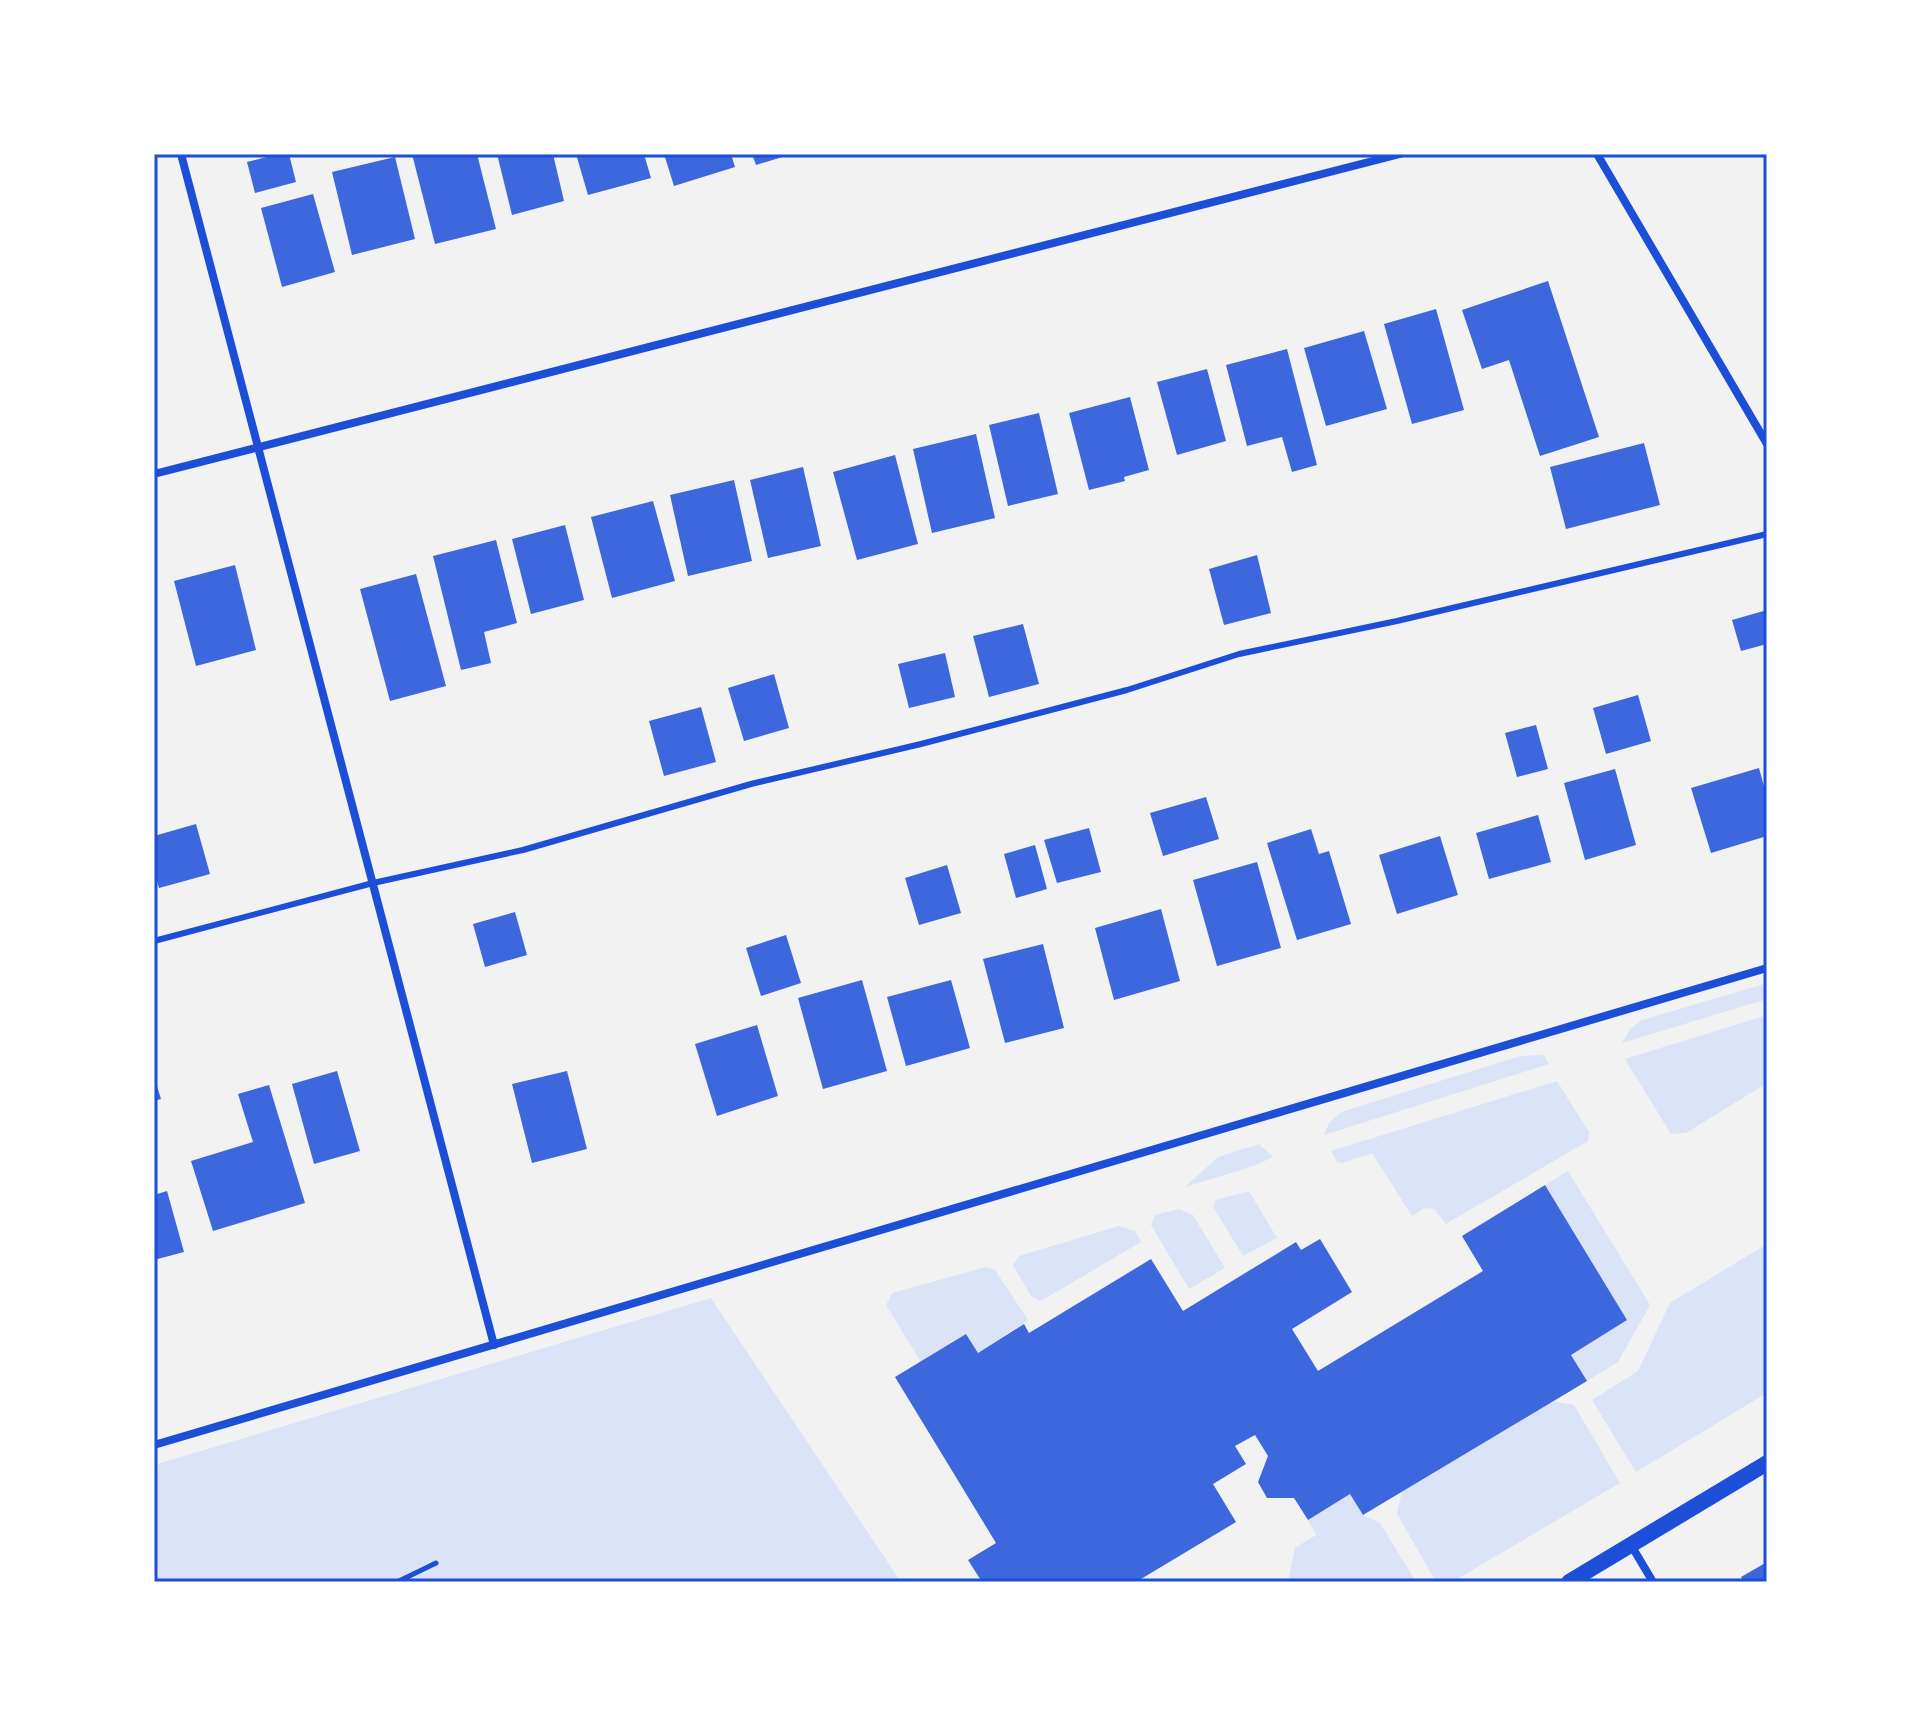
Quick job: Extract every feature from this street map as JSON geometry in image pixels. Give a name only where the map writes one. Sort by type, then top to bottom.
[{"type":"main road","points":[[1569,1582],[1767,1463]]},
{"type":"street","points":[[181,154],[494,1345]]},
{"type":"street","points":[[154,474],[1400,154]]},
{"type":"street","points":[[1597,154],[1767,444]]},
{"type":"street","points":[[154,1445],[1767,968]]},
{"type":"street","points":[[1631,1545],[1653,1582]]},
{"type":"lane","points":[[154,941],[373,883],[523,850],[751,784],[921,744],[1127,690],[1239,654],[1397,621],[1767,534]]},
{"type":"path","points":[[397,1582],[436,1563]]},
{"type":"shaded area","points":[[1767,983],[1767,999],[1622,1043],[1630,1029],[1642,1020]]},
{"type":"shaded area","points":[[1767,1015],[1767,1083],[1686,1133],[1671,1134],[1625,1059]]},
{"type":"shaded area","points":[[1544,1055],[1549,1064],[1324,1135],[1329,1123],[1341,1112],[1520,1056]]},
{"type":"shaded area","points":[[1557,1081],[1589,1132],[1588,1141],[1446,1224],[1434,1209],[1424,1208],[1412,1216],[1372,1153],[1343,1163],[1337,1162],[1331,1151]]},
{"type":"shaded area","points":[[1259,1144],[1273,1157],[1185,1187],[1218,1157]]},
{"type":"shaded area","points":[[1568,1171],[1650,1305],[1618,1362],[1587,1381],[1571,1355],[1627,1320],[1545,1185]]},
{"type":"shaded area","points":[[1249,1191],[1277,1238],[1243,1256],[1213,1207],[1216,1200]]},
{"type":"shaded area","points":[[1179,1209],[1193,1215],[1225,1268],[1189,1289],[1151,1225],[1155,1215]]},
{"type":"shaded area","points":[[1119,1226],[1135,1231],[1141,1242],[1041,1301],[1031,1296],[1013,1265],[1019,1256]]},
{"type":"shaded area","points":[[1767,1244],[1767,1393],[1636,1472],[1592,1400],[1638,1371],[1670,1303]]},
{"type":"shaded area","points":[[986,1267],[995,1270],[1028,1320],[978,1353],[966,1334],[921,1362],[886,1305],[892,1293]]},
{"type":"shaded area","points":[[711,1298],[901,1582],[154,1582],[154,1465]]},
{"type":"shaded area","points":[[1552,1401],[1574,1405],[1620,1483],[1452,1582],[1435,1580],[1397,1514],[1402,1491]]},
{"type":"shaded area","points":[[1350,1494],[1363,1515],[1380,1523],[1416,1582],[1288,1582],[1295,1548],[1316,1535],[1308,1520]]},
{"type":"building","points":[[289,154],[296,182],[255,193],[247,162]]},
{"type":"building","points":[[412,154],[477,154],[496,229],[435,244]]},
{"type":"building","points":[[497,154],[553,154],[564,201],[512,215]]},
{"type":"building","points":[[576,154],[644,154],[651,178],[588,195]]},
{"type":"building","points":[[664,154],[731,154],[735,167],[674,186]]},
{"type":"building","points":[[752,154],[789,154],[789,155],[756,165]]},
{"type":"building","points":[[395,157],[415,239],[352,255],[332,172]]},
{"type":"building","points":[[313,194],[335,272],[282,287],[261,208]]},
{"type":"building","points":[[1548,281],[1599,437],[1540,456],[1509,360],[1482,369],[1462,310]]},
{"type":"building","points":[[1436,309],[1464,410],[1412,424],[1384,324]]},
{"type":"building","points":[[1364,331],[1387,409],[1326,426],[1304,348]]},
{"type":"building","points":[[1287,349],[1317,465],[1292,472],[1282,437],[1247,446],[1226,365]]},
{"type":"building","points":[[1207,369],[1226,441],[1177,455],[1157,382]]},
{"type":"building","points":[[1130,397],[1149,470],[1124,477],[1125,481],[1089,490],[1069,413]]},
{"type":"building","points":[[1039,413],[1058,494],[1008,506],[989,425]]},
{"type":"building","points":[[976,434],[995,518],[932,533],[913,449]]},
{"type":"building","points":[[1644,443],[1660,505],[1566,529],[1550,467]]},
{"type":"building","points":[[895,455],[918,544],[857,560],[833,472]]},
{"type":"building","points":[[803,467],[821,546],[768,558],[750,480]]},
{"type":"building","points":[[734,480],[752,561],[688,576],[670,495]]},
{"type":"building","points":[[653,501],[675,581],[612,598],[591,517]]},
{"type":"building","points":[[565,525],[584,600],[531,614],[512,539]]},
{"type":"building","points":[[496,540],[517,623],[484,632],[491,663],[461,670],[433,556]]},
{"type":"building","points":[[1257,555],[1271,613],[1224,625],[1209,569]]},
{"type":"building","points":[[235,565],[256,650],[196,666],[174,581]]},
{"type":"building","points":[[416,574],[446,686],[390,701],[360,589]]},
{"type":"building","points":[[1767,610],[1767,644],[1741,651],[1732,620]]},
{"type":"building","points":[[1023,624],[1039,684],[989,697],[973,636]]},
{"type":"building","points":[[945,653],[955,697],[909,708],[898,664]]},
{"type":"building","points":[[774,674],[789,728],[744,741],[728,688]]},
{"type":"building","points":[[1638,695],[1651,741],[1606,754],[1593,708]]},
{"type":"building","points":[[701,707],[716,762],[664,776],[649,721]]},
{"type":"building","points":[[1536,725],[1548,769],[1517,777],[1505,733]]},
{"type":"building","points":[[1759,768],[1767,797],[1767,836],[1711,853],[1691,788]]},
{"type":"building","points":[[1615,769],[1636,845],[1585,860],[1564,783]]},
{"type":"building","points":[[1206,797],[1219,839],[1163,856],[1150,813]]},
{"type":"building","points":[[1538,815],[1551,862],[1489,879],[1476,833]]},
{"type":"building","points":[[196,824],[210,874],[159,888],[154,871],[154,836]]},
{"type":"building","points":[[1089,828],[1101,872],[1057,883],[1044,840]]},
{"type":"building","points":[[1311,829],[1319,854],[1329,851],[1351,924],[1297,940],[1267,843]]},
{"type":"building","points":[[1440,836],[1458,895],[1397,914],[1379,855]]},
{"type":"building","points":[[1035,845],[1047,889],[1016,898],[1004,854]]},
{"type":"building","points":[[1257,862],[1281,948],[1217,966],[1193,880]]},
{"type":"building","points":[[947,865],[961,913],[919,925],[905,878]]},
{"type":"building","points":[[1161,909],[1180,981],[1114,1000],[1095,928]]},
{"type":"building","points":[[515,912],[527,955],[485,967],[473,924]]},
{"type":"building","points":[[786,935],[801,983],[761,996],[746,948]]},
{"type":"building","points":[[1043,944],[1064,1028],[1005,1043],[983,959]]},
{"type":"building","points":[[862,980],[887,1071],[823,1089],[798,998]]},
{"type":"building","points":[[951,980],[970,1048],[906,1066],[887,997]]},
{"type":"building","points":[[757,1025],[778,1096],[717,1116],[695,1044]]},
{"type":"building","points":[[337,1071],[360,1151],[314,1164],[292,1084]]},
{"type":"building","points":[[567,1071],[587,1149],[532,1163],[512,1084]]},
{"type":"building","points":[[154,1076],[161,1099],[154,1101]]},
{"type":"building","points":[[269,1085],[305,1203],[213,1231],[191,1161],[253,1142],[238,1094]]},
{"type":"building","points":[[1545,1185],[1627,1320],[1571,1355],[1587,1381],[1363,1515],[1350,1494],[1308,1520],[1294,1498],[1267,1498],[1258,1482],[1268,1456],[1255,1435],[1235,1446],[1246,1464],[1213,1484],[1236,1522],[1136,1582],[982,1582],[968,1560],[996,1543],[895,1377],[966,1334],[978,1353],[1024,1324],[1029,1333],[1151,1259],[1183,1311],[1296,1242],[1301,1250],[1320,1239],[1352,1292],[1292,1329],[1318,1371],[1483,1271],[1462,1236]]},
{"type":"building","points":[[167,1191],[184,1252],[154,1260],[154,1195]]},
{"type":"building","points":[[1767,1562],[1767,1582],[1744,1582],[1741,1577]]}]
